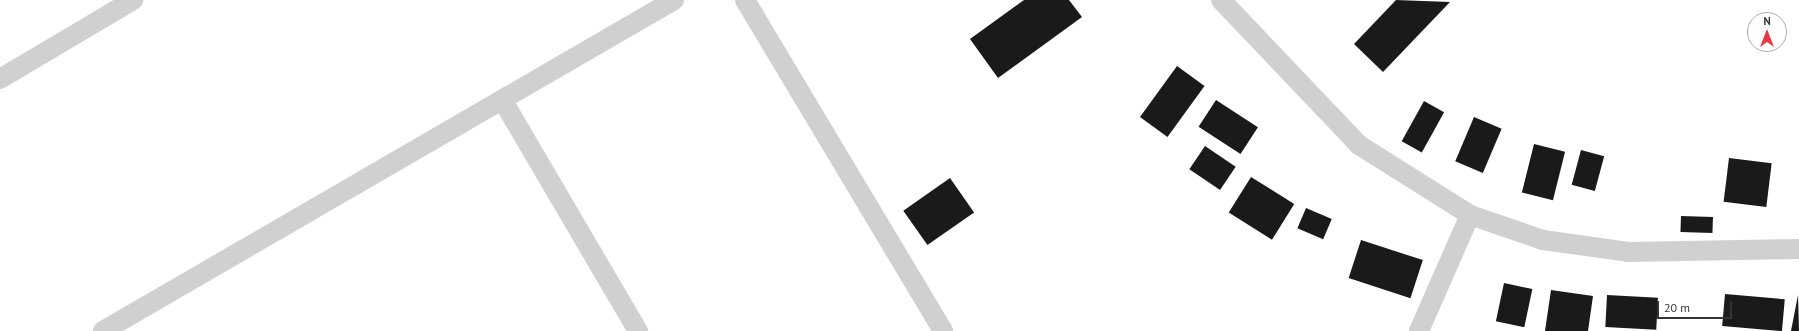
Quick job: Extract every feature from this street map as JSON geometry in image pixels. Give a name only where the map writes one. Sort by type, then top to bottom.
[{"type":"street","points":[[0,79],[132,0]]},
{"type":"street","points":[[104,331],[503,101],[674,0]]},
{"type":"street","points":[[745,0],[943,331]]},
{"type":"street","points":[[1221,0],[1359,145],[1470,215],[1543,240],[1628,252],[1799,249]]},
{"type":"street","points":[[503,101],[638,331]]},
{"type":"street","points":[[1418,331],[1470,215]]},
{"type":"building","points":[[1024,0],[1069,0],[1082,17],[998,78],[970,39]]},
{"type":"building","points":[[1396,0],[1450,2],[1383,72],[1354,44]]},
{"type":"building","points":[[1177,66],[1205,86],[1167,137],[1140,117]]},
{"type":"building","points":[[1216,100],[1258,127],[1241,154],[1199,127]]},
{"type":"building","points":[[1424,101],[1444,112],[1422,152],[1402,141]]},
{"type":"building","points":[[1474,117],[1502,129],[1483,173],[1455,161]]},
{"type":"building","points":[[1534,144],[1565,152],[1553,200],[1522,193]]},
{"type":"building","points":[[1205,146],[1236,167],[1220,190],[1189,169]]},
{"type":"building","points":[[1581,150],[1604,156],[1595,191],[1572,185]]},
{"type":"building","points":[[1729,158],[1772,163],[1766,207],[1724,202]]},
{"type":"building","points":[[1251,177],[1294,204],[1272,240],[1229,213]]},
{"type":"building","points":[[950,178],[974,212],[927,245],[903,211]]},
{"type":"building","points":[[1306,208],[1332,219],[1323,239],[1297,228]]},
{"type":"building","points":[[1681,216],[1713,217],[1712,233],[1680,232]]},
{"type":"building","points":[[1361,240],[1423,260],[1410,298],[1349,278]]},
{"type":"building","points":[[1504,283],[1532,289],[1524,327],[1496,321]]},
{"type":"building","points":[[1551,290],[1593,296],[1588,331],[1545,331]]},
{"type":"building","points":[[1725,294],[1785,299],[1782,331],[1722,326]]},
{"type":"building","points":[[1607,295],[1658,298],[1656,330],[1605,327]]},
{"type":"building","points":[[1798,295],[1799,331],[1791,331]]}]
